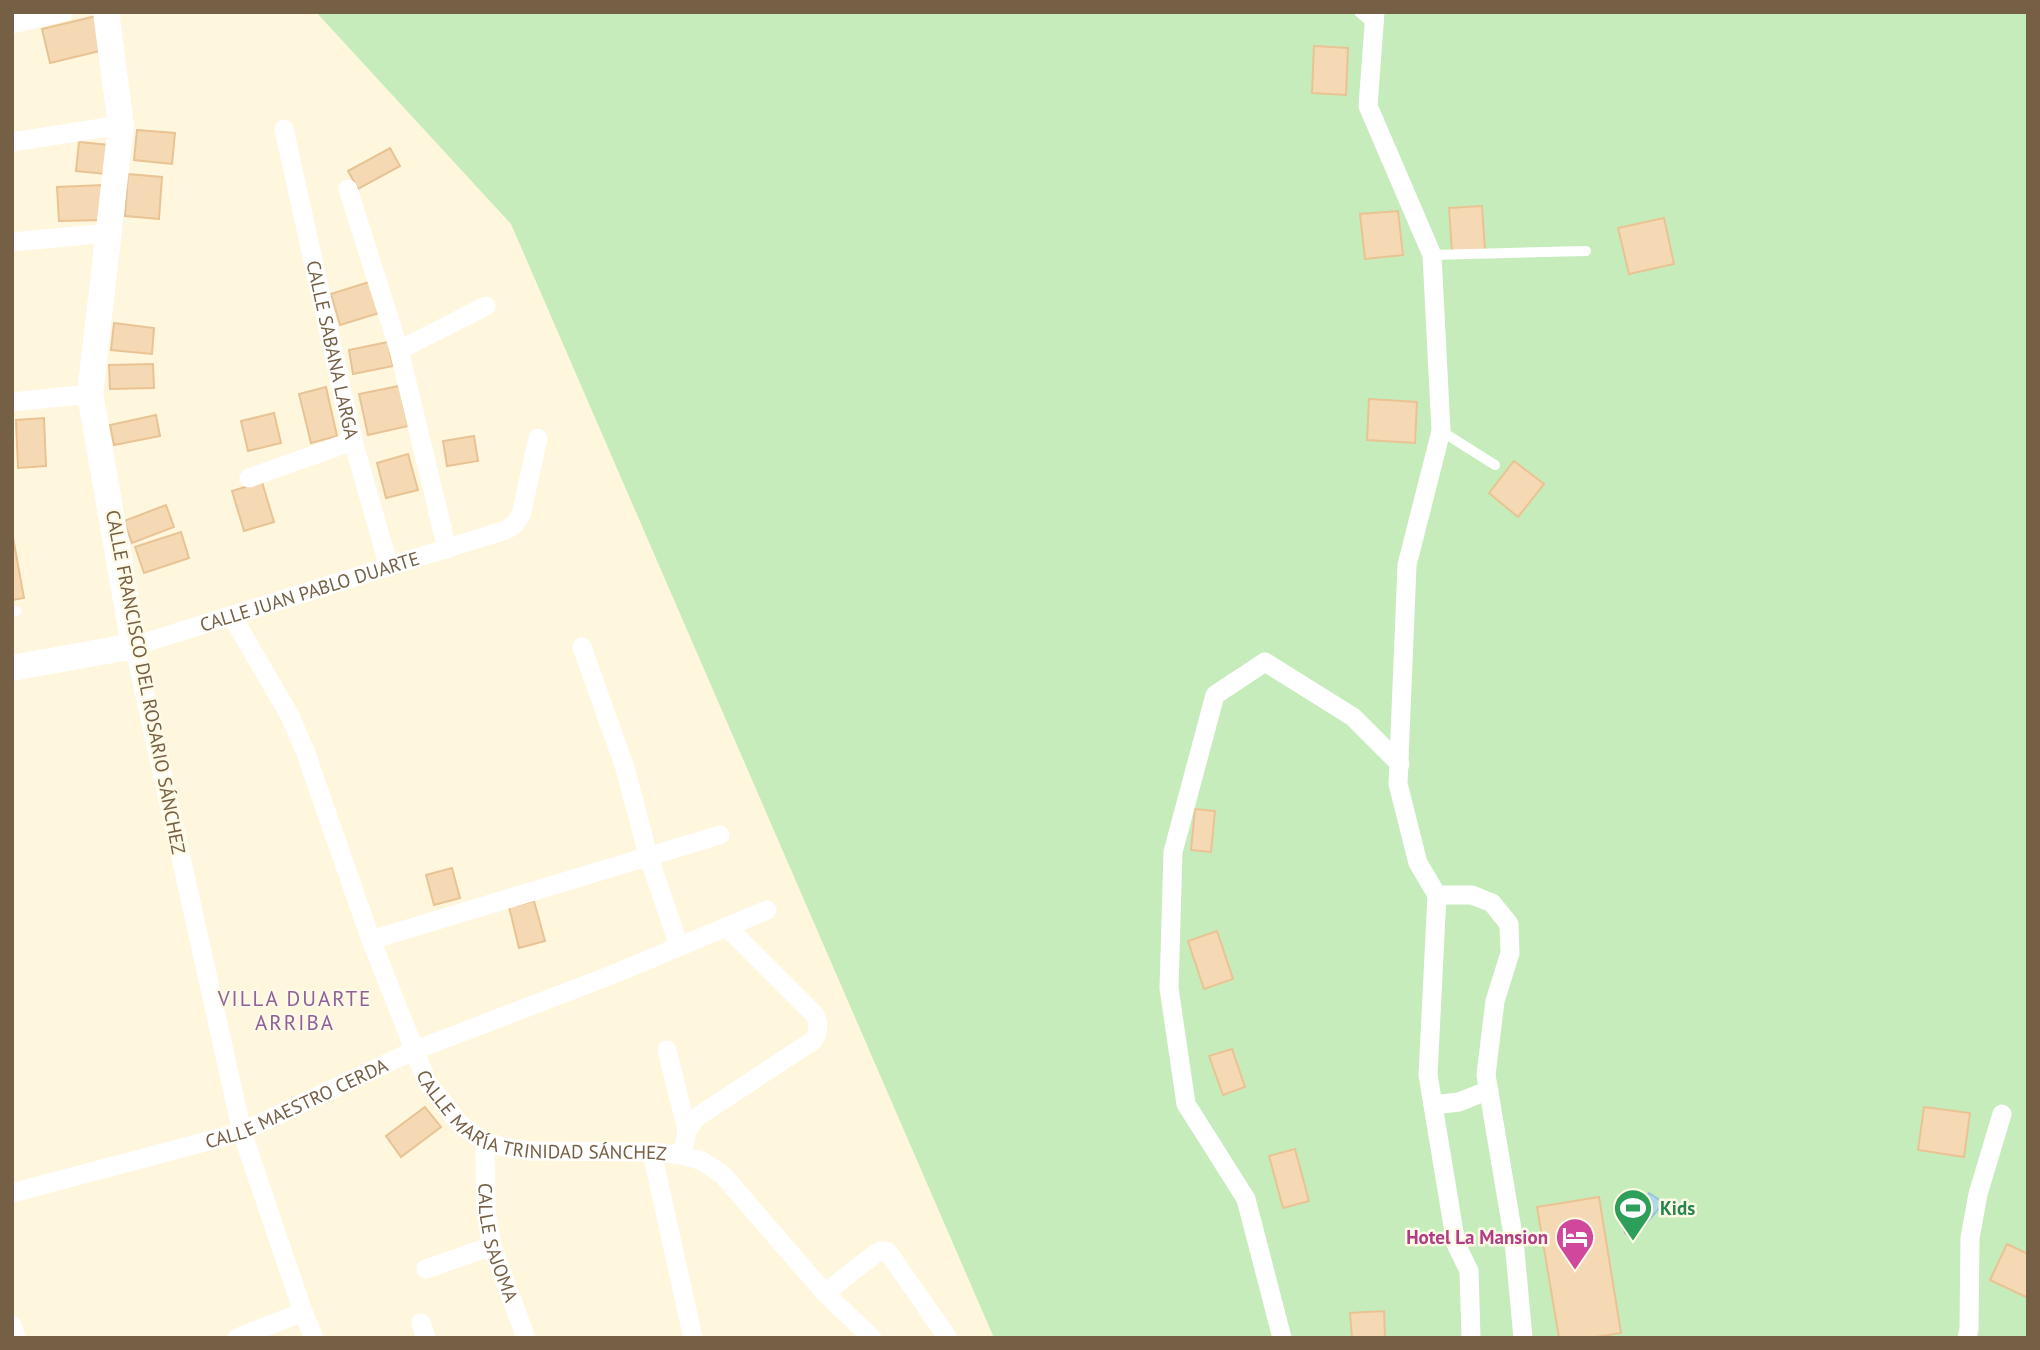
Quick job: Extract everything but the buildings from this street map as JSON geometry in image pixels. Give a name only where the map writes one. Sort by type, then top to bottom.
[{"type":"street","points":[[12,24],[64,12]]},
{"type":"street","name":"CALLE FRANCISCO DEL ROSARIO SÁNCHEZ","points":[[106,12],[121,125],[90,394],[134,646],[242,1132],[314,1338]]},
{"type":"street","points":[[1369,16],[1368,106],[1432,255],[1441,431],[1407,565],[1398,784],[1418,863],[1437,895],[1427,1075],[1456,1244],[1469,1271],[1471,1338]]},
{"type":"street","points":[[12,142],[121,125]]},
{"type":"street","name":"CALLE SABANA LARGA","points":[[284,129],[353,440],[389,567]]},
{"type":"street","points":[[348,189],[400,349],[447,549]]},
{"type":"street","points":[[12,242],[109,233]]},
{"type":"street","points":[[400,349],[486,306]]},
{"type":"street","points":[[12,402],[90,394]]},
{"type":"street","name":"CALLE JUAN PABLO DUARTE","points":[[12,668],[134,646],[506,530],[521,515],[538,438]]},
{"type":"street","points":[[249,478],[353,440]]},
{"type":"street","name":"CALLE MARÍA TRINIDAD SÁNCHEZ","points":[[232,616],[290,716],[305,751],[371,940],[427,1083],[460,1124],[485,1142],[509,1148],[531,1151],[652,1152],[682,1155],[702,1161],[722,1174],[825,1293],[872,1338]]},
{"type":"street","points":[[582,647],[625,768],[648,855],[679,946]]},
{"type":"street","points":[[1282,1338],[1246,1199],[1186,1104],[1169,988],[1173,852],[1215,695],[1265,662],[1353,717],[1400,764]]},
{"type":"street","points":[[371,940],[720,835]]},
{"type":"street","points":[[1437,895],[1472,895],[1492,903],[1509,924],[1510,953],[1495,1001],[1486,1075],[1514,1241],[1522,1338]]},
{"type":"street","name":"CALLE MAESTRO CERDA","points":[[12,1193],[242,1132],[413,1051],[614,974],[767,910]]},
{"type":"street","points":[[687,1130],[709,1108],[814,1040],[818,1032],[819,1024],[815,1015],[727,927]]},
{"type":"street","points":[[667,1050],[687,1130],[682,1155]]},
{"type":"street","points":[[1433,1105],[1459,1102],[1489,1090]]},
{"type":"street","points":[[1967,1338],[1970,1238],[1978,1194],[2002,1114]]},
{"type":"street","name":"CALLE SAJOMA","points":[[485,1142],[486,1212],[492,1246],[526,1338]]},
{"type":"street","points":[[652,1152],[693,1338]]},
{"type":"street","points":[[426,1269],[492,1246]]},
{"type":"street","points":[[825,1293],[875,1254],[888,1252],[948,1338]]},
{"type":"street","points":[[237,1338],[303,1312]]},
{"type":"street","points":[[12,1325],[16,1338]]},
{"type":"lane","points":[[1432,255],[1586,251]]},
{"type":"lane","points":[[1441,431],[1495,465]]},
{"type":"green space","points":[[316,12],[2028,12],[2028,1338],[994,1338],[511,224]]},
{"type":"water","points":[[1649,1193],[1664,1203],[1643,1227],[1625,1233],[1621,1211],[1637,1208]]},
{"type":"place","name":"Kids","points":[[1633,1242]]},
{"type":"place","name":"Hotel La Mansion","points":[[1575,1271]]},
{"type":"district","name":"VILLA DUARTE ARRIBA","points":[[295,1010]]}]
